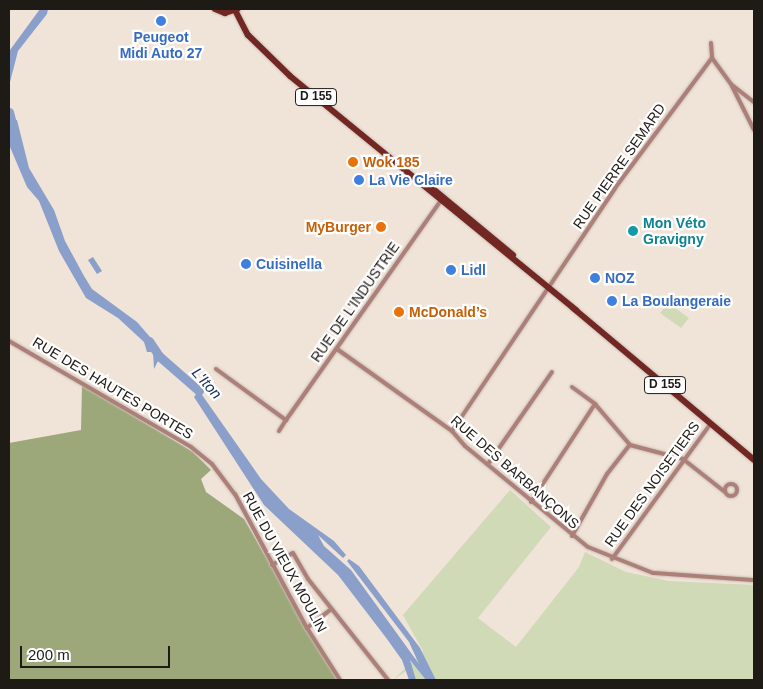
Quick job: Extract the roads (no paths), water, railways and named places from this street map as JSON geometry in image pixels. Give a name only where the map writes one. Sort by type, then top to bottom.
[{"type":"main road","points":[[215,9],[225,13],[236,10]]},
{"type":"main road","name":"D 155","points":[[236,10],[248,35],[266,55],[576,310],[754,460]]},
{"type":"street","points":[[711,43],[712,58],[732,84],[754,130]]},
{"type":"street","name":"RUE PIERRE SEMARD","points":[[452,431],[615,188],[712,58]]},
{"type":"street","points":[[732,84],[754,102]]},
{"type":"street","name":"RUE DE L'INDUSTRIE","points":[[279,430],[442,200]]},
{"type":"street","name":"RUE DES HAUTES PORTES","points":[[9,340],[206,457]]},
{"type":"street","name":"RUE DES BARBANÇONS","points":[[337,349],[452,431],[465,446],[572,536],[612,559],[671,576],[754,580]]},
{"type":"street","points":[[216,369],[286,420]]},
{"type":"street","points":[[488,464],[552,372]]},
{"type":"street","points":[[572,387],[595,404],[630,445],[683,459],[725,492]]},
{"type":"street","points":[[531,502],[595,404]]},
{"type":"street","name":"RUE DES NOISETIERS","points":[[612,559],[711,423]]},
{"type":"street","points":[[572,536],[607,474],[630,445]]},
{"type":"street","name":"RUE DU VIEUX MOULIN","points":[[206,457],[235,494],[307,628],[340,680]]},
{"type":"street","points":[[272,565],[293,553],[308,580],[388,680]]},
{"type":"street","points":[[307,628],[331,609]]},
{"type":"water","points":[[40,9],[48,9],[47,14],[18,51],[9,86],[10,50]]},
{"type":"water","points":[[17,120],[29,168],[54,210],[65,241],[84,276],[92,289],[137,322],[158,347],[155,351],[162,353],[154,369],[153,352],[147,352],[144,342],[118,318],[86,298],[59,251],[39,201],[27,187],[10,147],[9,122]]},
{"type":"water","points":[[93,257],[102,271],[97,274],[88,260]]},
{"type":"water","points":[[193,382],[261,479],[289,509],[334,541],[346,555],[343,558],[318,535],[324,546],[351,570],[419,664],[409,642],[347,561],[349,559],[359,566],[420,648],[436,680],[426,680],[410,660],[416,680],[409,680],[402,660],[338,575],[264,505],[194,397],[197,393],[190,385]]},
{"type":"waterway","name":"L'Iton","points":[[9,112],[14,131]]},
{"type":"waterway","name":"L'Iton","points":[[149,341],[159,356],[199,391]]},
{"type":"place","name":"Peugeot Midi Auto 27","points":[[161,21]]},
{"type":"place","name":"Wok 185","points":[[353,162]]},
{"type":"place","name":"La Vie Claire","points":[[359,180]]},
{"type":"place","name":"MyBurger","points":[[381,227]]},
{"type":"place","name":"Mon Véto Gravigny","points":[[633,231]]},
{"type":"place","name":"Cuisinella","points":[[246,264]]},
{"type":"place","name":"Lidl","points":[[451,270]]},
{"type":"place","name":"NOZ","points":[[595,278]]},
{"type":"place","name":"La Boulangeraie","points":[[612,301]]},
{"type":"place","name":"McDonald’s","points":[[399,312]]}]
